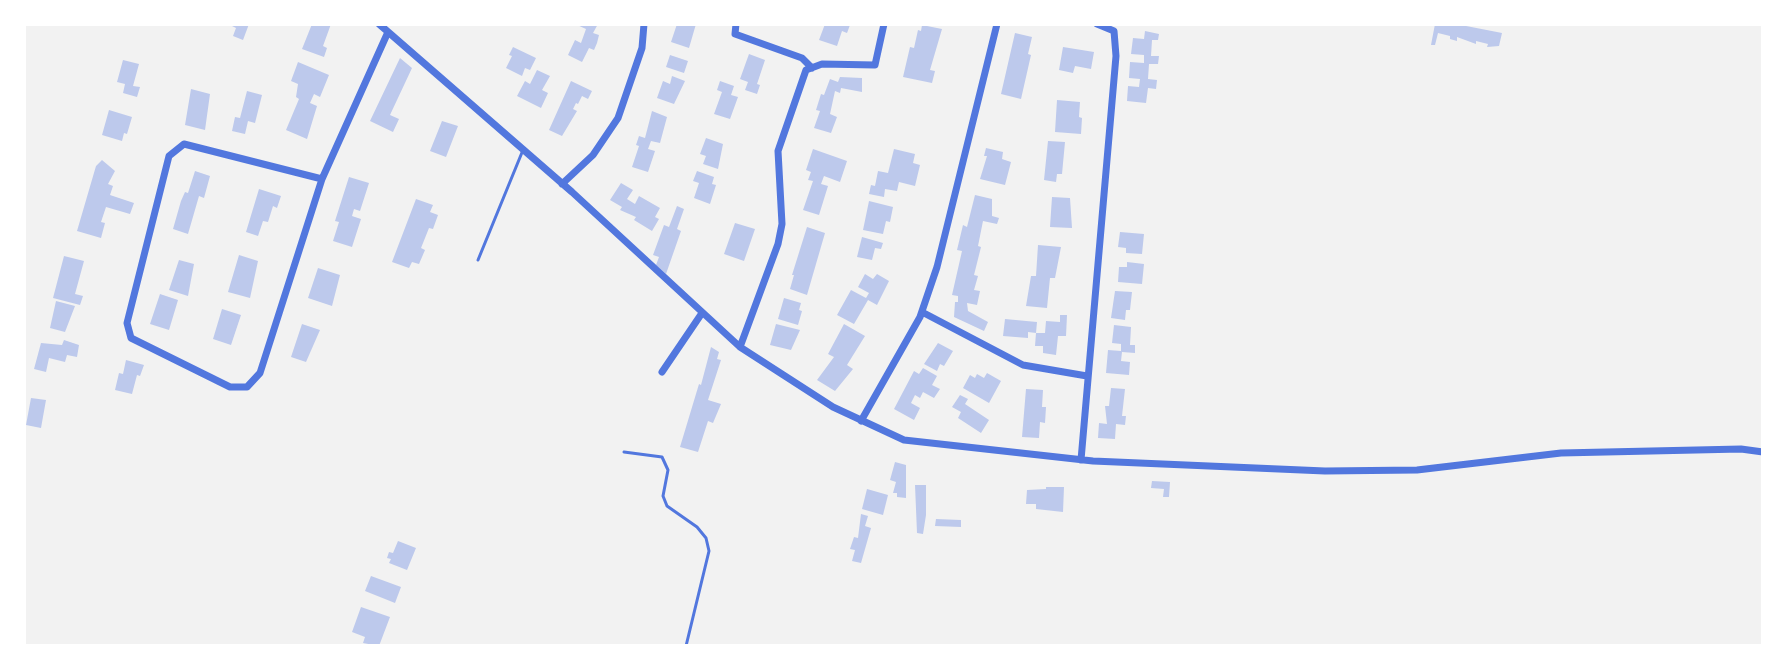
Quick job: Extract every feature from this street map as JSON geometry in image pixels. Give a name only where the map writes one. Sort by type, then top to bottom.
[{"type":"street","points":[[379,24],[562,184],[740,347],[833,407],[904,440],[1081,460],[1325,471],[1417,470],[1561,453],[1741,449],[1763,452]]},
{"type":"street","points":[[562,184],[593,155],[618,118],[642,48],[644,24]]},
{"type":"street","points":[[736,24],[735,34],[802,58],[812,68]]},
{"type":"street","points":[[740,347],[778,244],[782,224],[778,151],[806,70],[822,64],[875,65],[884,24]]},
{"type":"street","points":[[861,421],[922,312],[937,267],[997,24]]},
{"type":"street","points":[[1081,460],[1116,56],[1114,31],[1097,24]]},
{"type":"street","points":[[322,179],[184,144],[169,156],[127,323],[131,338],[230,387],[247,387],[260,373],[322,179],[388,32]]},
{"type":"street","points":[[922,312],[1023,365],[1087,376]]},
{"type":"street","points":[[662,372],[702,313]]},
{"type":"lane","points":[[478,260],[523,150]]},
{"type":"lane","points":[[624,452],[662,457],[668,470],[663,496],[667,506],[697,527],[706,538],[709,551],[686,646]]},
{"type":"building","points":[[228,24],[249,24],[243,40],[233,36],[236,28]]},
{"type":"building","points":[[312,24],[331,24],[323,46],[327,48],[324,57],[302,49]]},
{"type":"building","points":[[575,24],[598,24],[593,33],[599,35],[597,43],[594,50],[589,48],[582,62],[568,55],[575,40],[581,43],[586,29]]},
{"type":"building","points":[[677,24],[696,24],[689,48],[671,42]]},
{"type":"building","points":[[825,24],[850,25],[847,33],[842,31],[837,46],[819,40]]},
{"type":"building","points":[[1435,24],[1456,24],[1502,33],[1499,46],[1487,47],[1488,44],[1476,41],[1476,44],[1457,37],[1457,41],[1438,33],[1435,45],[1431,45]]},
{"type":"building","points":[[922,25],[942,29],[930,70],[935,71],[932,83],[903,77],[910,47],[914,48]]},
{"type":"building","points":[[1145,31],[1159,34],[1158,40],[1152,40],[1151,56],[1159,56],[1158,64],[1149,64],[1148,79],[1157,80],[1156,89],[1148,88],[1146,103],[1127,101],[1128,86],[1139,87],[1140,79],[1129,78],[1130,62],[1144,63],[1144,55],[1131,54],[1133,38],[1144,39]]},
{"type":"building","points":[[1015,33],[1032,37],[1021,99],[1001,94]]},
{"type":"building","points":[[513,47],[536,58],[530,70],[525,68],[522,76],[506,68]]},
{"type":"building","points":[[1063,47],[1094,52],[1091,69],[1075,66],[1073,73],[1059,70]]},
{"type":"building","points":[[749,54],[765,60],[757,94],[745,90],[748,82],[740,79]]},
{"type":"building","points":[[670,55],[688,61],[684,73],[666,67]]},
{"type":"building","points":[[400,58],[412,68],[390,115],[399,119],[393,132],[370,121]]},
{"type":"building","points":[[123,60],[139,64],[133,86],[140,87],[137,97],[123,93],[125,84],[117,82]]},
{"type":"building","points":[[298,62],[329,75],[320,97],[314,94],[310,103],[317,106],[307,139],[286,130],[299,99],[296,97],[298,84],[291,81]]},
{"type":"building","points":[[537,70],[550,76],[542,90],[548,93],[541,108],[517,96],[525,81],[530,84]]},
{"type":"building","points":[[672,76],[685,81],[674,104],[657,98],[663,81],[670,84]]},
{"type":"building","points":[[840,77],[862,78],[862,92],[841,88],[840,93],[835,91],[830,114],[837,117],[831,133],[814,128],[820,111],[816,110],[821,94],[824,95],[830,79],[838,82]]},
{"type":"building","points":[[571,81],[592,91],[588,99],[582,96],[576,103],[573,109],[577,111],[562,136],[549,130]]},
{"type":"building","points":[[720,81],[734,86],[731,95],[738,97],[730,119],[714,114],[722,92],[717,90]]},
{"type":"building","points":[[191,89],[210,94],[205,130],[185,125]]},
{"type":"building","points":[[247,91],[262,95],[255,123],[248,121],[245,134],[232,131],[235,117],[240,118]]},
{"type":"building","points":[[1057,100],[1080,102],[1081,134],[1055,132]]},
{"type":"building","points":[[109,110],[132,117],[122,141],[102,135]]},
{"type":"building","points":[[652,111],[667,117],[660,143],[651,141],[648,149],[655,151],[648,172],[632,167],[639,136],[645,138]]},
{"type":"building","points":[[442,121],[458,126],[446,157],[430,151]]},
{"type":"building","points":[[706,138],[723,144],[718,169],[703,164],[706,156],[700,154]]},
{"type":"building","points":[[1048,141],[1065,142],[1062,174],[1057,174],[1056,182],[1044,180]]},
{"type":"building","points":[[986,148],[1003,152],[1002,159],[1011,162],[1005,185],[980,179],[987,156],[984,156]]},
{"type":"building","points":[[813,149],[847,161],[840,182],[824,176],[821,184],[828,186],[819,215],[803,210],[813,181],[808,180],[811,172],[806,170]]},
{"type":"building","points":[[894,149],[915,154],[913,163],[920,165],[915,186],[899,182],[897,191],[885,189],[884,197],[869,194],[871,185],[875,186],[878,171],[888,173]]},
{"type":"building","points":[[102,160],[115,171],[108,184],[113,186],[110,195],[134,203],[130,214],[106,207],[101,222],[105,223],[101,238],[77,231],[96,166]]},
{"type":"building","points":[[195,171],[210,176],[204,198],[199,196],[188,234],[173,229],[181,201],[185,192],[188,193]]},
{"type":"building","points":[[697,171],[714,177],[712,184],[716,185],[710,204],[694,198],[699,183],[693,181]]},
{"type":"building","points":[[349,177],[369,183],[360,211],[354,209],[352,216],[361,219],[352,247],[333,241],[339,222],[335,221]]},
{"type":"building","points":[[621,183],[633,190],[627,199],[635,204],[639,196],[660,208],[655,217],[659,219],[652,231],[610,200]]},
{"type":"building","points":[[259,189],[281,196],[277,208],[273,206],[268,222],[263,221],[258,236],[246,232]]},
{"type":"building","points":[[975,195],[992,199],[992,216],[999,218],[997,224],[983,221],[974,275],[978,276],[974,290],[980,291],[977,305],[967,303],[968,311],[988,322],[984,331],[954,317],[958,296],[952,295],[962,251],[957,250]]},
{"type":"building","points":[[1052,197],[1070,198],[1072,228],[1050,227]]},
{"type":"building","points":[[416,199],[433,205],[430,212],[438,215],[421,248],[425,250],[419,264],[412,262],[409,268],[392,262]]},
{"type":"building","points":[[869,201],[893,207],[883,234],[863,230]]},
{"type":"building","points":[[677,206],[684,209],[677,229],[681,231],[666,274],[656,265],[659,257],[653,255],[664,225],[669,227]]},
{"type":"building","points":[[735,223],[755,229],[744,261],[724,254]]},
{"type":"building","points":[[807,227],[825,233],[807,295],[790,289]]},
{"type":"building","points":[[1120,232],[1144,234],[1142,254],[1126,253],[1126,248],[1118,247]]},
{"type":"building","points":[[862,237],[883,243],[881,249],[875,248],[872,260],[857,257]]},
{"type":"building","points":[[1038,245],[1061,247],[1055,278],[1050,278],[1047,308],[1026,306],[1031,276],[1036,276]]},
{"type":"building","points":[[239,255],[258,261],[250,298],[228,292]]},
{"type":"building","points":[[64,256],[84,261],[75,294],[83,296],[80,305],[53,298]]},
{"type":"building","points":[[179,260],[194,264],[188,296],[169,290]]},
{"type":"building","points":[[1127,262],[1144,264],[1142,284],[1118,282],[1119,267],[1127,267]]},
{"type":"building","points":[[318,268],[340,275],[332,306],[308,298]]},
{"type":"building","points":[[865,274],[873,279],[877,274],[889,281],[877,305],[868,300],[854,324],[837,315],[851,290],[866,298],[869,293],[858,287]]},
{"type":"building","points":[[1115,291],[1132,292],[1130,310],[1126,310],[1125,320],[1111,318]]},
{"type":"building","points":[[160,294],[178,300],[169,330],[150,324]]},
{"type":"building","points":[[784,298],[801,303],[798,325],[778,319]]},
{"type":"building","points":[[56,301],[75,306],[65,332],[50,328]]},
{"type":"building","points":[[222,309],[241,315],[231,345],[213,339]]},
{"type":"building","points":[[1060,315],[1067,315],[1066,336],[1058,336],[1056,355],[1043,353],[1043,346],[1035,346],[1036,333],[1045,333],[1046,321],[1060,322]]},
{"type":"building","points":[[1005,319],[1037,322],[1036,333],[1028,332],[1028,338],[1003,336]]},
{"type":"building","points":[[302,324],[320,330],[306,362],[291,357]]},
{"type":"building","points":[[776,324],[800,330],[791,350],[770,345]]},
{"type":"building","points":[[844,324],[865,336],[847,365],[853,369],[835,391],[817,380],[834,357],[828,354]]},
{"type":"building","points":[[1114,325],[1131,327],[1130,345],[1135,345],[1135,353],[1122,352],[1121,361],[1130,362],[1129,375],[1106,373],[1108,350],[1121,351],[1121,344],[1112,343]]},
{"type":"building","points":[[64,340],[79,345],[77,357],[67,355],[65,362],[49,358],[46,372],[34,369],[41,343],[62,345]]},
{"type":"building","points":[[938,343],[953,351],[937,371],[924,364]]},
{"type":"building","points":[[711,347],[719,352],[717,359],[721,360],[708,400],[721,404],[713,423],[708,421],[698,452],[680,447]]},
{"type":"building","points":[[126,360],[144,365],[140,376],[137,375],[132,394],[115,390]]},
{"type":"building","points":[[923,368],[937,376],[932,385],[940,389],[934,398],[923,392],[920,398],[915,395],[911,403],[920,408],[914,420],[894,409],[914,371],[919,374]]},
{"type":"building","points":[[987,373],[1001,381],[989,403],[963,388],[970,375],[975,378],[977,374],[984,378]]},
{"type":"building","points":[[1111,388],[1125,389],[1122,416],[1126,416],[1125,425],[1116,424],[1115,439],[1098,438],[1099,423],[1107,424],[1105,406],[1109,406]]},
{"type":"building","points":[[1026,389],[1043,390],[1045,423],[1040,422],[1039,438],[1022,437]]},
{"type":"building","points":[[960,395],[968,399],[965,404],[989,420],[981,433],[958,418],[961,412],[952,407]]},
{"type":"building","points":[[31,398],[46,400],[41,428],[26,425]]},
{"type":"building","points":[[895,462],[906,465],[906,498],[893,493],[896,482],[890,480]]},
{"type":"building","points":[[1152,481],[1170,482],[1169,497],[1163,497],[1164,489],[1151,488]]},
{"type":"building","points":[[915,485],[926,485],[923,534],[917,533]]},
{"type":"building","points":[[1064,487],[1063,512],[1036,509],[1036,504],[1026,504],[1027,490]]},
{"type":"building","points":[[867,489],[888,495],[883,515],[862,509]]},
{"type":"building","points":[[861,514],[868,516],[865,526],[871,528],[861,563],[852,561],[855,550],[850,549],[854,537],[858,538]]},
{"type":"building","points":[[936,519],[961,520],[961,527],[935,526]]},
{"type":"building","points":[[398,541],[416,548],[407,570],[389,563],[391,559],[387,558]]},
{"type":"building","points":[[371,576],[401,587],[395,603],[365,591]]},
{"type":"building","points":[[361,607],[390,617],[379,646],[363,643],[365,637],[352,632]]}]
